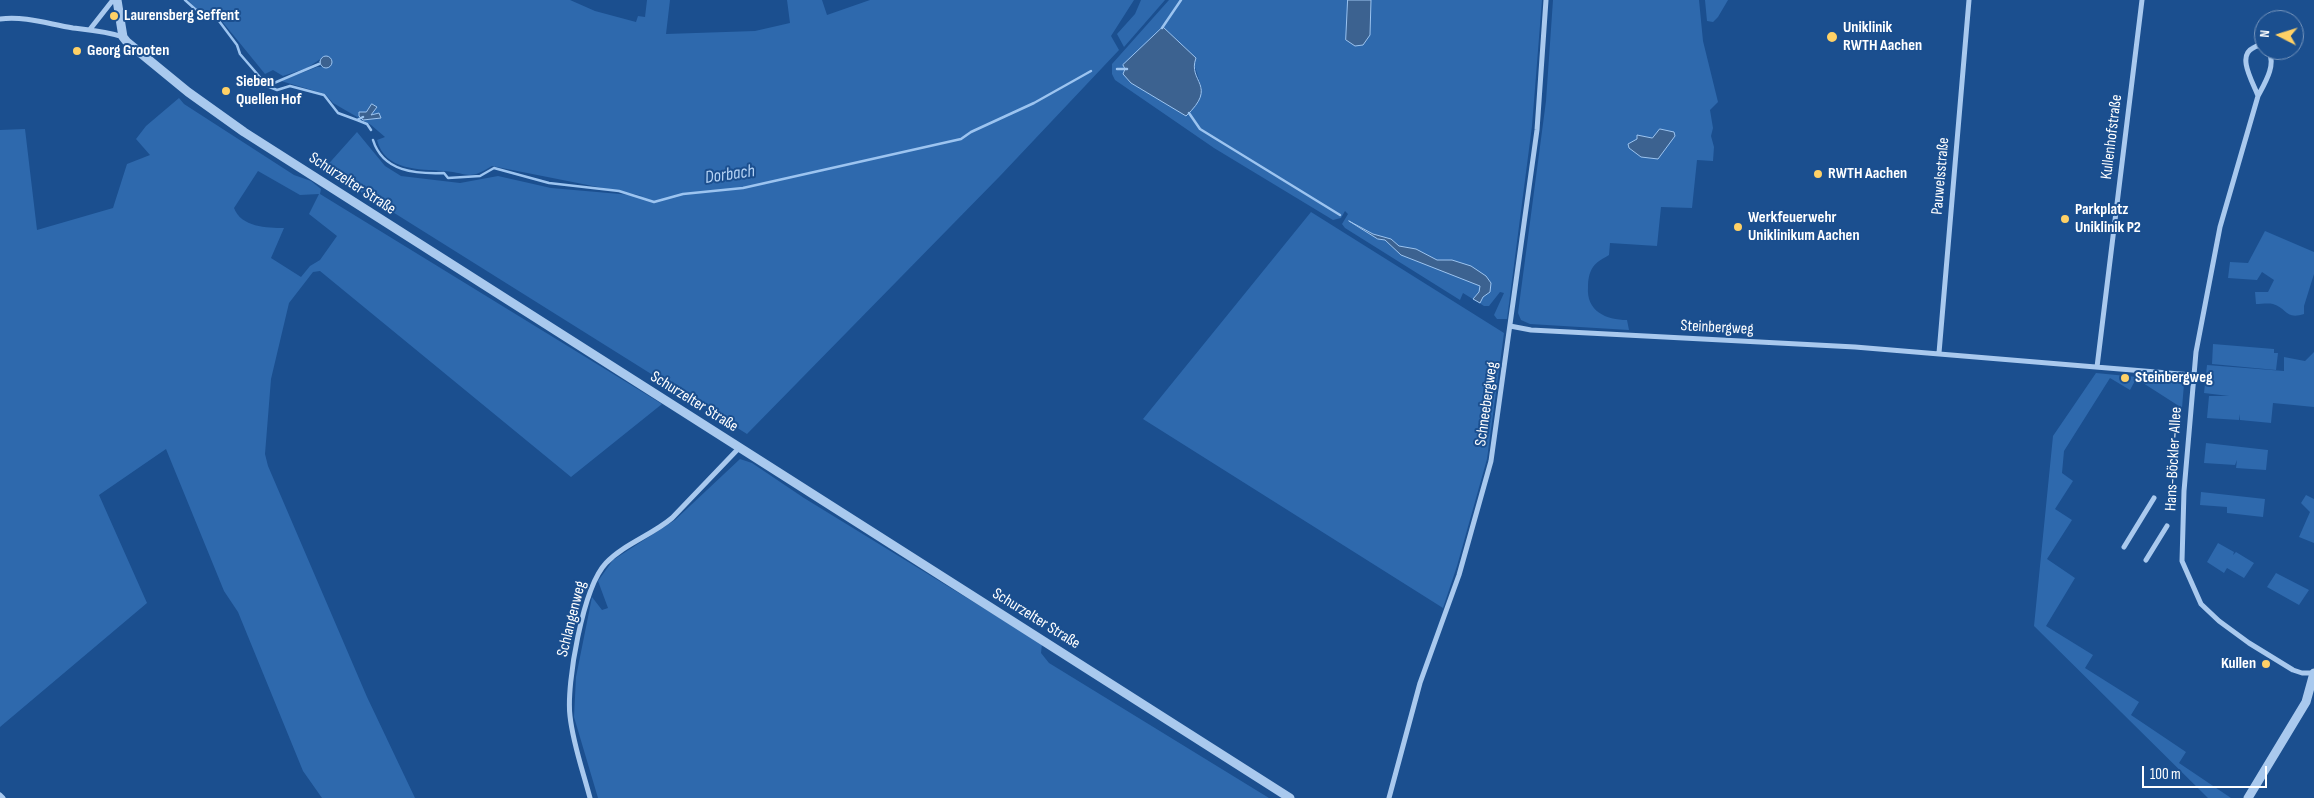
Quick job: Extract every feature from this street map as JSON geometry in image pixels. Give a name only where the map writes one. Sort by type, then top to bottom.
[{"type":"street","points":[[92,28],[113,0]]},
{"type":"street","points":[[0,19],[31,19],[74,28],[92,28],[123,36],[117,0]]},
{"type":"street","name":"Schneebergweg","points":[[1389,798],[1420,683],[1459,575],[1491,461],[1537,130],[1546,0]]},
{"type":"street","name":"Pauwelsstraße","points":[[1939,353],[1969,0]]},
{"type":"street","name":"Kullenhofstraße","points":[[2097,367],[2142,0]]},
{"type":"street","name":"Schurzelter Straße","points":[[123,36],[133,48],[188,92],[244,132],[1290,798]]},
{"type":"street","points":[[2254,47],[2249,49],[2245,61],[2258,96]]},
{"type":"street","name":"Hans-Böckler-Allee","points":[[2272,60],[2271,68],[2258,96],[2220,227],[2192,375],[2182,561],[2201,604],[2249,643],[2293,670],[2302,673],[2314,673]]},
{"type":"street","name":"Steinbergweg","points":[[1510,326],[1541,330],[1939,353],[2192,375]]},
{"type":"street","name":"Schlangenweg","points":[[590,798],[570,718],[568,693],[585,609],[593,582],[606,563],[615,555],[660,528],[672,518],[739,448]]},
{"type":"street","points":[[2124,547],[2154,498]]},
{"type":"street","points":[[2146,560],[2167,526]]},
{"type":"street","points":[[2248,798],[2306,702],[2314,673]]},
{"type":"street","points":[[0,795],[3,798]]},
{"type":"shaded area","points":[[188,0],[570,0],[595,11],[636,22],[638,16],[645,17],[647,0],[670,0],[666,34],[755,31],[790,23],[787,0],[822,0],[827,15],[870,0],[1134,0],[1111,36],[1119,50],[1000,176],[747,434],[324,169],[357,132],[385,166],[401,176],[460,183],[498,176],[551,188],[643,196],[492,166],[484,171],[468,175],[414,168],[395,163],[387,158],[377,140],[385,137],[371,125],[333,103],[325,94],[281,81],[317,67],[324,67],[325,56],[307,68],[283,76],[273,70],[265,74],[221,20],[196,9]]},
{"type":"shaded area","points":[[1141,0],[1165,0],[1124,47],[1117,34],[1135,14]]},
{"type":"shaded area","points":[[1169,0],[1348,0],[1346,40],[1370,35],[1371,0],[1542,0],[1532,126],[1507,319],[1497,319],[1494,315],[1504,293],[1500,292],[1489,306],[1484,306],[1463,293],[1460,300],[1345,228],[1342,224],[1348,214],[1345,211],[1341,218],[1333,220],[1214,148],[1115,80],[1112,74],[1112,64]],"holes":[[[1163,27],[1196,58],[1194,64],[1202,89],[1125,72],[1125,67]]]},
{"type":"shaded area","points":[[1348,0],[1371,0],[1370,35],[1363,45],[1355,46],[1346,40]]},
{"type":"shaded area","points":[[1553,0],[1699,0],[1703,41],[1718,102],[1710,110],[1713,128],[1711,136],[1714,147],[1713,161],[1697,160],[1692,208],[1661,207],[1657,246],[1610,243],[1609,255],[1594,265],[1589,277],[1588,295],[1594,308],[1605,316],[1627,320],[1629,330],[1530,324],[1521,320],[1518,313],[1546,101]]},
{"type":"shaded area","points":[[1705,0],[1728,0],[1713,22],[1707,21]]},
{"type":"shaded area","points":[[1163,27],[1196,58],[1194,66],[1200,84],[1200,97],[1196,106],[1186,116],[1131,83],[1123,74],[1125,69],[1123,65]]},
{"type":"shaded area","points":[[326,56],[332,62],[326,68],[320,62]]},
{"type":"shaded area","points":[[179,98],[184,104],[294,175],[311,181],[321,189],[320,194],[662,404],[571,477],[320,271],[313,272],[289,303],[271,379],[265,454],[268,466],[367,697],[415,798],[322,798],[303,771],[238,612],[224,591],[166,449],[99,495],[147,603],[0,727],[0,130],[25,129],[37,230],[113,208],[127,164],[150,155],[136,139],[146,126]],"holes":[[[258,171],[300,195],[319,194],[309,214],[337,236],[320,260],[310,266],[301,277],[271,258],[284,228],[270,228],[248,223],[237,214],[234,208]]]},
{"type":"shaded area","points":[[372,104],[377,107],[371,115],[379,113],[381,118],[363,120],[359,116],[359,112],[366,112]]},
{"type":"shaded area","points":[[1660,129],[1674,132],[1675,136],[1658,159],[1641,157],[1629,148],[1628,144],[1637,139],[1637,135],[1652,138]]},
{"type":"shaded area","points":[[1311,212],[1504,333],[1487,459],[1457,566],[1443,608],[1143,419]]},
{"type":"shaded area","points":[[1349,221],[1373,234],[1391,239],[1399,246],[1416,249],[1437,260],[1452,260],[1471,266],[1486,276],[1491,283],[1490,292],[1483,297],[1480,303],[1473,299],[1479,292],[1480,286],[1401,255],[1385,240],[1378,239]]},
{"type":"shaded area","points":[[2265,231],[2314,252],[2314,274],[2304,306],[2304,314],[2293,316],[2273,304],[2256,304],[2255,292],[2268,292],[2274,280],[2262,272],[2257,280],[2228,278],[2230,262],[2248,263]]},
{"type":"shaded area","points":[[2213,344],[2274,349],[2274,353],[2278,353],[2276,370],[2212,364]]},
{"type":"shaded area","points":[[2314,352],[2314,407],[2273,403],[2271,423],[2240,420],[2239,414],[2239,420],[2207,418],[2209,396],[2229,396],[2204,393],[2207,365],[2284,371],[2284,357],[2305,361]]},
{"type":"shaded area","points":[[2096,373],[2137,377],[2130,390],[2110,378],[2064,451],[2062,473],[2073,481],[2055,509],[2072,520],[2047,559],[2075,578],[2046,626],[2093,655],[2085,668],[2139,702],[2131,715],[2186,752],[2179,763],[2231,798],[2208,798],[2034,626],[2053,436]]},
{"type":"shaded area","points":[[2143,377],[2181,380],[2184,384],[2182,408],[2143,383]]},
{"type":"shaded area","points":[[2206,443],[2268,450],[2266,470],[2236,468],[2237,460],[2235,465],[2204,463]]},
{"type":"shaded area","points":[[740,459],[752,463],[804,498],[1042,644],[1041,653],[1049,663],[1269,798],[598,798],[574,717],[576,677],[592,597],[602,610],[608,608],[598,581],[613,560],[675,520]]},
{"type":"shaded area","points":[[2201,492],[2265,499],[2263,517],[2227,513],[2227,507],[2200,505]]},
{"type":"shaded area","points":[[2306,495],[2314,499],[2314,543],[2299,537],[2310,512],[2301,503]]},
{"type":"shaded area","points":[[2218,543],[2234,552],[2233,555],[2236,552],[2254,563],[2244,578],[2227,568],[2224,573],[2207,562]]},
{"type":"shaded area","points":[[2276,573],[2309,590],[2299,605],[2267,587]]},
{"type":"waterway","points":[[185,0],[195,9],[219,21],[237,45],[240,54],[265,83],[274,83],[319,64]]},
{"type":"waterway","name":"Dorbach","points":[[1162,28],[1181,0]]},
{"type":"waterway","name":"Dorbach","points":[[1117,69],[1127,69]]},
{"type":"waterway","name":"Dorbach","points":[[373,140],[384,159],[402,169],[422,173],[444,173],[448,178],[480,176],[494,168],[549,183],[619,191],[654,202],[683,194],[743,188],[961,139],[971,132],[1034,103],[1091,71]]},
{"type":"waterway","points":[[265,83],[267,86],[277,90],[290,86],[324,95],[338,113],[357,120],[363,117]]},
{"type":"waterway","points":[[1189,113],[1200,129],[1340,215]]},
{"type":"waterway","name":"Dorbach","points":[[357,120],[367,124],[371,130]]},
{"type":"place","name":"Laurensberg Seffent","points":[[114,16]]},
{"type":"place","name":"Uniklinik RWTH Aachen","points":[[1832,37]]},
{"type":"place","name":"Georg Grooten","points":[[77,51]]},
{"type":"place","name":"Sieben Quellen Hof","points":[[226,91]]},
{"type":"place","name":"RWTH Aachen","points":[[1818,174]]},
{"type":"place","name":"Parkplatz Uniklinik P2","points":[[2065,219]]},
{"type":"place","name":"Werkfeuerwehr Uniklinikum Aachen","points":[[1738,227]]},
{"type":"place","name":"Steinbergweg","points":[[2125,378]]},
{"type":"place","name":"Kullen","points":[[2266,664]]}]
